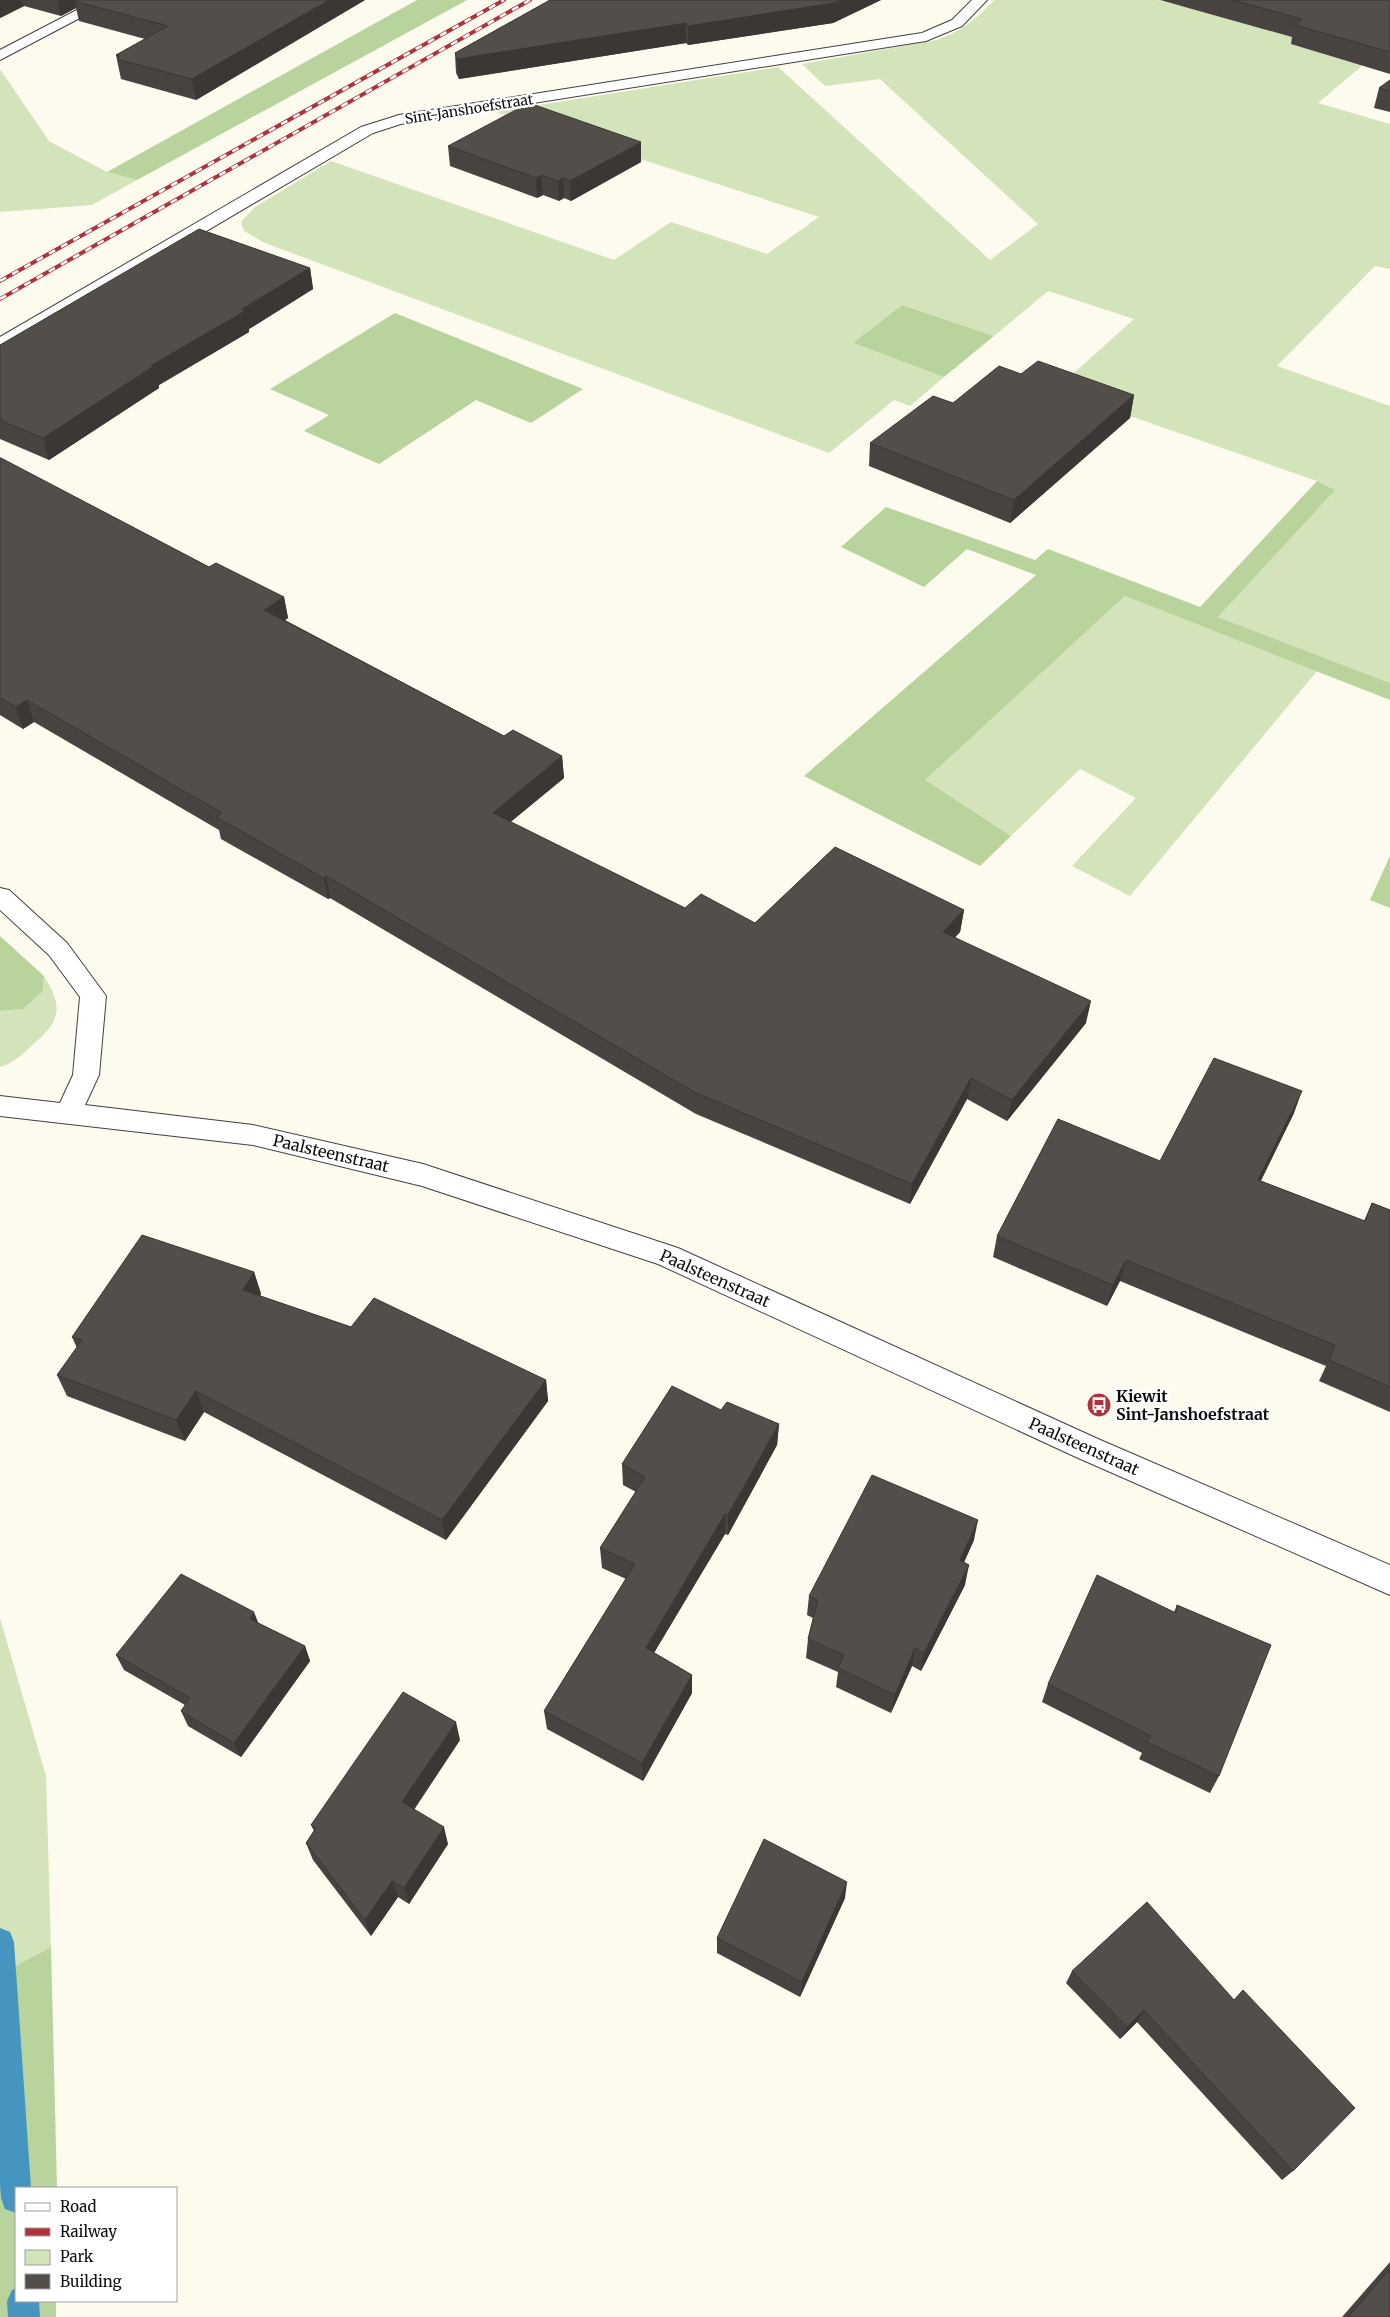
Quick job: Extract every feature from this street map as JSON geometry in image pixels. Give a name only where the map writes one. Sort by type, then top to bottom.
[{"type":"street","points":[[0,56],[107,0]]},
{"type":"street","name":"Sint-Janshoefstraat","points":[[0,345],[368,130],[399,120],[926,37],[958,23],[980,0]]},
{"type":"street","points":[[0,896],[58,949],[93,996],[86,1075],[68,1113]]},
{"type":"street","name":"Paalsteenstraat","points":[[0,1106],[253,1135],[414,1173],[668,1256],[1087,1448],[1390,1580]]},
{"type":"green space","points":[[417,0],[467,0],[137,180],[107,172]]},
{"type":"green space","points":[[994,0],[1158,0],[1334,45],[1323,54],[1363,65],[1318,103],[1390,124],[1390,269],[1375,266],[1277,366],[1390,406],[1390,683],[1218,617],[1334,490],[1317,481],[1055,390],[1134,319],[1048,291],[994,336],[902,305],[853,343],[944,377],[910,406],[894,400],[829,453],[265,243],[244,231],[241,222],[255,207],[331,161],[614,260],[671,222],[767,254],[819,217],[496,112],[778,67],[990,260],[1038,224],[880,79],[825,86],[802,64],[937,40],[954,33],[968,24]]},
{"type":"green space","points":[[0,69],[49,141],[107,172],[137,180],[92,205],[0,212]]},
{"type":"green space","points":[[902,305],[994,336],[944,377],[853,343]]},
{"type":"green space","points":[[395,313],[583,389],[531,423],[476,400],[379,464],[304,431],[329,415],[270,389]]},
{"type":"green space","points":[[1317,481],[1335,490],[1218,617],[1390,683],[1390,700],[1125,596],[925,780],[1011,836],[980,866],[804,776],[1036,575],[967,549],[924,587],[841,547],[886,507],[1035,560],[1048,549],[1200,607]]},
{"type":"green space","points":[[1125,596],[1317,671],[1130,896],[1072,866],[1136,798],[1080,769],[1011,836],[924,780]]},
{"type":"green space","points":[[1390,856],[1390,908],[1370,900]]},
{"type":"green space","points":[[0,936],[44,976],[43,991],[23,1009],[0,1011]]},
{"type":"green space","points":[[44,976],[55,998],[56,1016],[47,1031],[23,1054],[12,1062],[0,1067],[0,1011],[23,1009],[43,991]]},
{"type":"green space","points":[[0,1618],[46,1776],[51,1947],[0,1974]]},
{"type":"green space","points":[[51,1947],[57,2187],[15,2187],[15,2302],[56,2302],[56,2317],[0,2317],[0,1974]]},
{"type":"building","points":[[329,0],[192,79],[117,59],[120,56],[116,55],[168,26],[74,1]]},
{"type":"building","points":[[550,0],[842,0],[834,3],[688,26],[686,23],[457,59],[455,53]]},
{"type":"building","points":[[1232,0],[1390,0],[1390,52],[1295,25],[1302,19]]},
{"type":"building","points":[[1390,80],[1390,91],[1379,88]]},
{"type":"building","points":[[529,103],[641,142],[570,181],[563,178],[558,181],[541,175],[536,178],[448,146]]},
{"type":"building","points":[[199,229],[310,268],[242,309],[245,311],[152,365],[154,366],[43,438],[0,420],[0,345]]},
{"type":"building","points":[[1038,361],[1134,395],[1014,500],[870,443],[933,396],[953,403],[999,366],[1021,374]]},
{"type":"building","points":[[0,458],[209,567],[216,563],[284,597],[264,610],[504,736],[513,730],[562,756],[493,813],[685,908],[701,894],[755,923],[835,847],[964,910],[943,932],[1091,1001],[1012,1100],[971,1078],[912,1184],[696,1093],[326,876],[324,878],[216,817],[222,813],[27,700],[16,707],[0,698]]},
{"type":"building","points":[[1214,1058],[1302,1091],[1258,1180],[1365,1221],[1372,1203],[1390,1210],[1390,1387],[1329,1360],[1335,1345],[1126,1260],[1113,1285],[997,1236],[1058,1119],[1160,1161]]},
{"type":"building","points":[[142,1235],[254,1272],[243,1290],[351,1327],[374,1298],[546,1380],[442,1520],[196,1391],[176,1420],[57,1375],[82,1340],[72,1337]]},
{"type":"building","points":[[672,1386],[721,1410],[727,1402],[779,1424],[728,1515],[725,1514],[646,1648],[692,1675],[642,1763],[544,1711],[635,1564],[600,1548],[645,1477],[622,1464]]},
{"type":"building","points":[[872,1475],[978,1520],[960,1560],[969,1565],[924,1653],[915,1648],[895,1695],[838,1668],[844,1655],[808,1639],[818,1600],[809,1596]]},
{"type":"building","points":[[181,1574],[254,1612],[250,1619],[305,1646],[234,1743],[181,1711],[190,1698],[116,1655]]},
{"type":"building","points":[[1097,1575],[1176,1613],[1177,1605],[1271,1645],[1219,1776],[1147,1742],[1151,1736],[1048,1684]]},
{"type":"building","points":[[403,1692],[456,1722],[402,1802],[444,1827],[404,1888],[392,1881],[365,1920],[306,1843],[316,1828],[311,1825]]},
{"type":"building","points":[[764,1839],[847,1882],[802,1982],[717,1938]]},
{"type":"building","points":[[1147,1902],[1234,2000],[1243,1990],[1355,2108],[1293,2171],[1144,2010],[1127,2027],[1072,1971]]},
{"type":"building","points":[[1390,2269],[1390,2317],[1348,2317]]},
{"type":"waterway","points":[[0,1942],[15,2187]]},
{"type":"waterway","points":[[23,2302],[24,2317]]},
{"type":"railway","points":[[0,281],[504,0]]},
{"type":"railway","points":[[0,299],[530,0]]},
{"type":"place","name":"Kiewit Sint-Janshoefstraat","points":[[1099,1405]]}]
